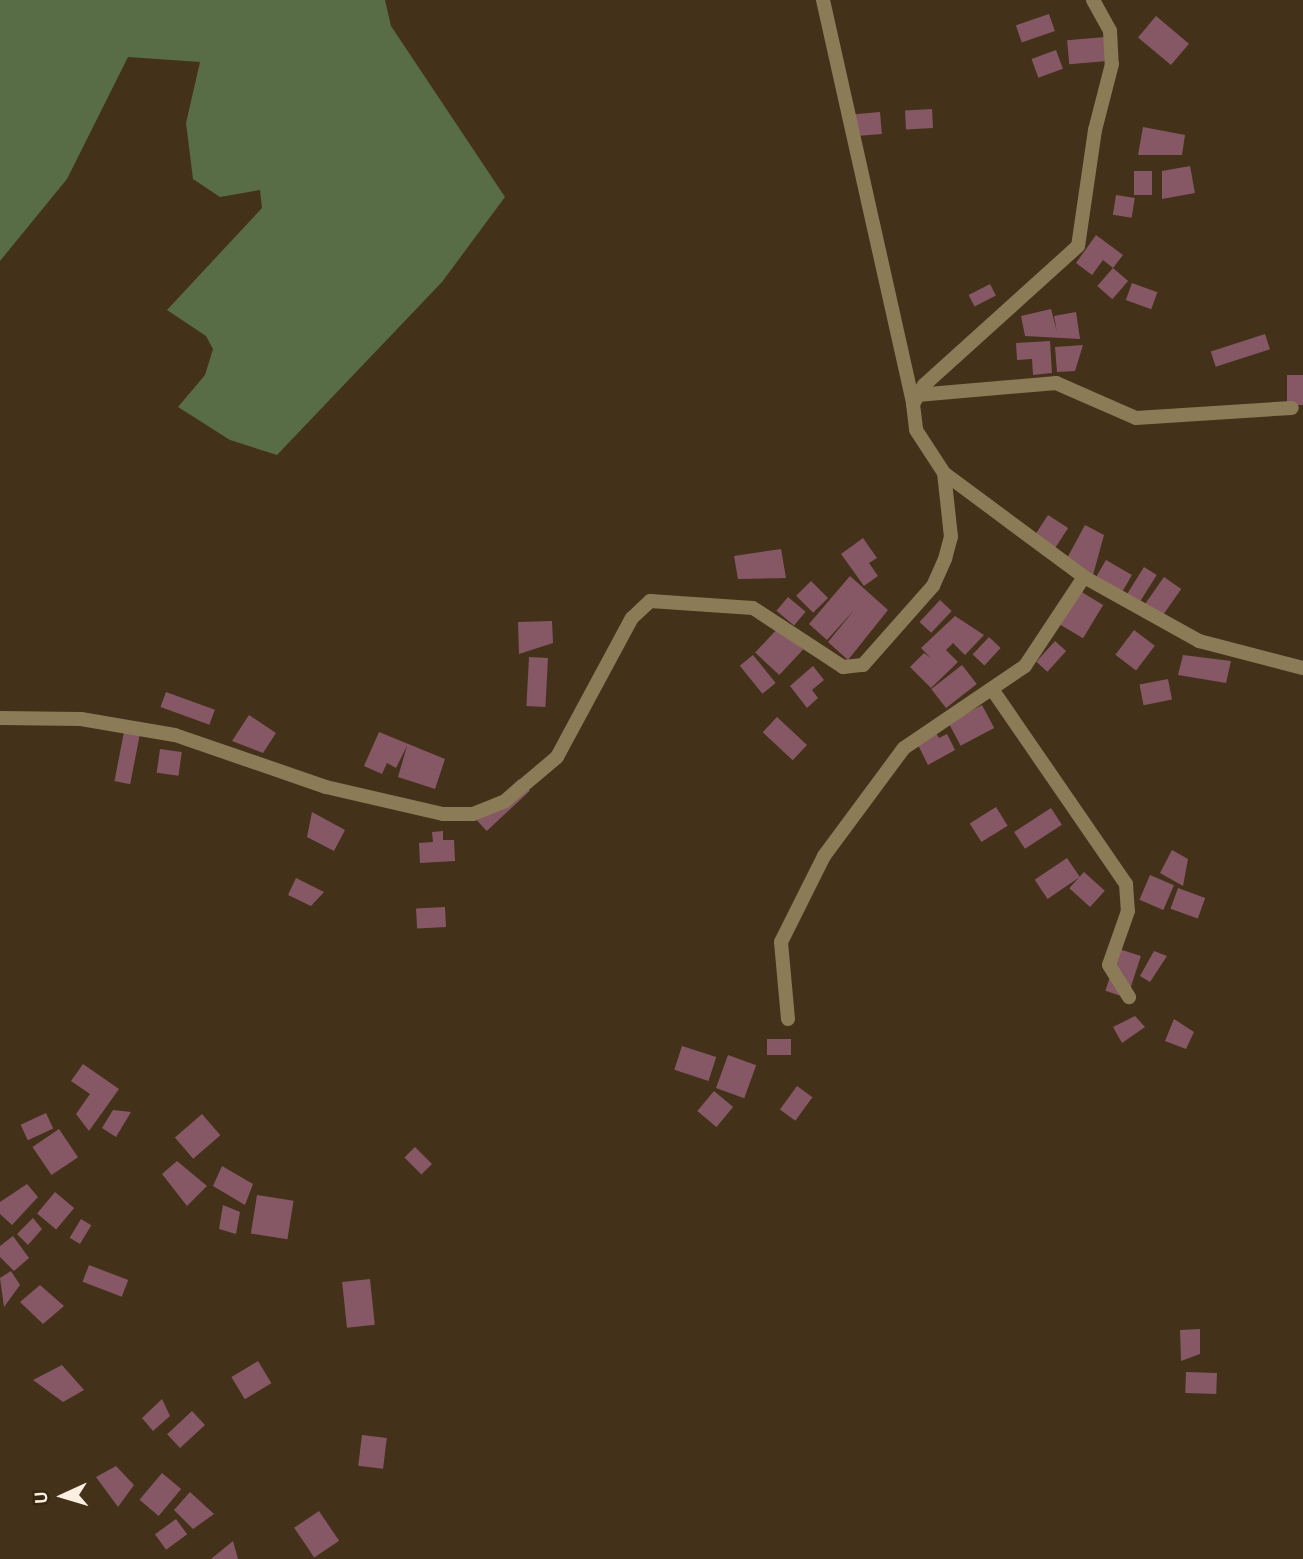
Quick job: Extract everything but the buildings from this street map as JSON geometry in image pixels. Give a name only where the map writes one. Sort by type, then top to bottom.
[{"type":"street","points":[[823,0],[915,400],[916,430],[944,473],[1084,577],[1199,641],[1303,668]]},
{"type":"street","points":[[915,400],[1077,246],[1095,130],[1112,64],[1111,31],[1093,0]]},
{"type":"street","points":[[915,400],[1056,383],[1136,418],[1292,408]]},
{"type":"street","points":[[0,718],[81,719],[175,735],[326,787],[443,814],[473,814],[505,801],[557,757],[632,618],[650,601],[753,608],[843,667],[863,665],[933,586],[945,559],[951,537],[944,473]]},
{"type":"street","points":[[788,1019],[781,942],[824,856],[904,748],[994,692],[1041,648],[1084,577]]},
{"type":"street","points":[[994,692],[1126,884],[1128,911],[1109,965],[1129,997]]},
{"type":"green space","points":[[0,0],[385,0],[391,26],[505,197],[442,282],[277,455],[230,440],[178,407],[205,375],[213,349],[206,336],[167,310],[262,208],[260,190],[220,197],[193,179],[186,123],[200,62],[128,57],[67,179],[0,261]]}]
